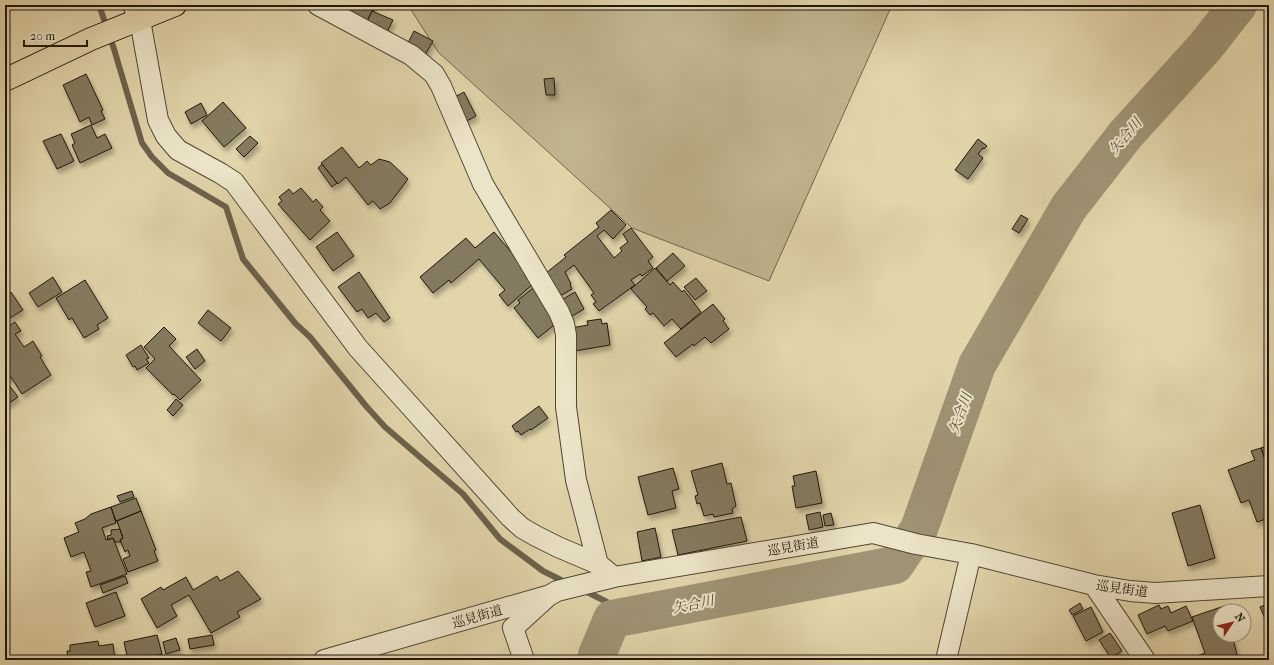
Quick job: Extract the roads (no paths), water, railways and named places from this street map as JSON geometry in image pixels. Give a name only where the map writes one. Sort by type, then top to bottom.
[{"type":"highway","points":[[5,80],[92,39],[133,16],[175,5]]},
{"type":"street","points":[[318,5],[411,55],[434,74],[441,86],[483,184],[559,312],[564,324],[566,335],[566,407],[576,480],[604,574]]},
{"type":"street","points":[[133,16],[158,120],[166,136],[178,150],[234,182],[358,348],[500,507],[522,528],[604,574]]},
{"type":"street","name":"巡見街道","points":[[324,660],[554,593],[604,574],[873,533],[916,544],[971,554],[1094,585],[1130,591],[1155,593],[1269,586]]},
{"type":"street","points":[[946,660],[971,554]]},
{"type":"street","points":[[1094,585],[1145,660]]},
{"type":"street","points":[[524,660],[513,628],[554,593]]},
{"type":"waterway","points":[[99,5],[114,49],[142,143],[152,157],[168,173],[226,207],[243,259],[295,323],[310,337],[385,427],[463,494],[500,539],[543,571],[567,583]]},
{"type":"waterway","name":"矢合川","points":[[596,660],[612,619],[895,565],[919,529],[977,365],[1069,207],[1126,134],[1205,47],[1238,5]]},
{"type":"waterway","points":[[583,590],[607,602],[612,619]]}]
